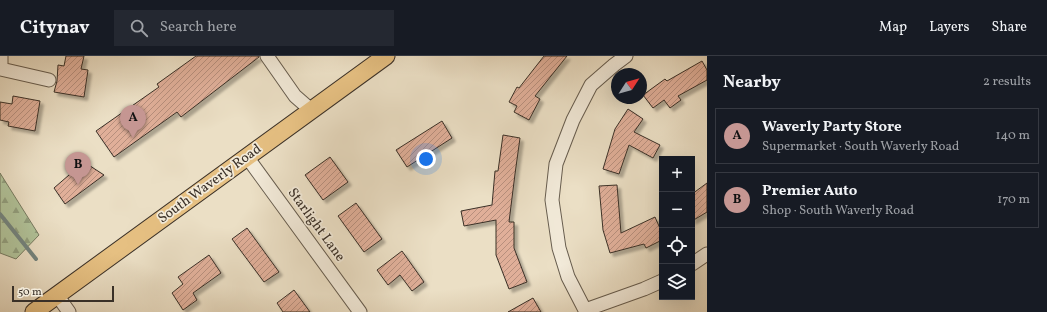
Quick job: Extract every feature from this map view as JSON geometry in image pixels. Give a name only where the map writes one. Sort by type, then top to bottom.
[{"type":"main road","name":"South Waverly Road","points":[[34,312],[386,56]]},
{"type":"street","points":[[1,56],[0,69],[48,80]]},
{"type":"street","points":[[267,56],[296,96],[311,110]]},
{"type":"street","points":[[626,56],[591,85],[573,120],[556,164],[552,200],[559,248],[568,277],[585,311],[644,289],[659,282]]},
{"type":"street","name":"Starlight Lane","points":[[246,157],[360,312]]},
{"type":"street","points":[[695,262],[707,254]]},
{"type":"street","points":[[57,295],[69,312]]},
{"type":"green space","points":[[0,173],[39,235],[16,259],[0,253]]},
{"type":"building","points":[[66,56],[84,56],[81,69],[88,70],[84,97],[54,92],[57,81],[58,65],[64,66]]},
{"type":"building","points":[[196,56],[259,57],[181,117],[177,112],[114,157],[96,131],[159,87],[157,84]]},
{"type":"building","points":[[544,56],[567,56],[535,96],[540,99],[529,120],[514,112],[517,106],[509,102],[517,87],[519,88]]},
{"type":"building","points":[[702,61],[707,70],[707,80],[678,96],[681,100],[670,108],[664,100],[653,108],[647,100],[647,92],[665,79],[667,81]]},
{"type":"building","points":[[13,96],[40,101],[35,131],[8,126],[9,122],[0,120],[0,102],[12,104]]},
{"type":"building","points":[[628,109],[643,119],[634,132],[660,145],[653,158],[629,145],[619,174],[603,169],[615,129]]},
{"type":"building","points":[[442,121],[452,138],[407,167],[396,150]]},
{"type":"building","points":[[503,135],[520,138],[509,222],[514,222],[514,248],[527,282],[509,289],[496,255],[496,220],[464,226],[461,211],[492,205],[495,171],[498,171]]},
{"type":"building","points":[[330,157],[348,182],[323,200],[305,175]]},
{"type":"building","points":[[84,162],[104,175],[65,204],[54,188]]},
{"type":"building","points":[[707,183],[707,212],[695,219],[695,192]]},
{"type":"building","points":[[617,185],[621,233],[655,217],[659,226],[659,242],[646,248],[644,244],[610,253],[603,230],[599,186]]},
{"type":"building","points":[[356,203],[382,239],[364,252],[338,216]]},
{"type":"building","points":[[247,228],[279,272],[264,282],[232,239]]},
{"type":"building","points":[[402,251],[424,282],[412,291],[400,275],[388,285],[377,270]]},
{"type":"building","points":[[209,255],[221,273],[193,293],[197,300],[183,310],[172,293],[183,284],[178,277]]},
{"type":"building","points":[[294,290],[310,312],[283,312],[277,303]]},
{"type":"building","points":[[533,298],[541,312],[508,312]]},
{"type":"waterway","points":[[0,214],[36,259]]},
{"type":"place","name":"Waverly Party Store","points":[[133,138]]},
{"type":"place","name":"Premier Auto","points":[[78,185]]}]
